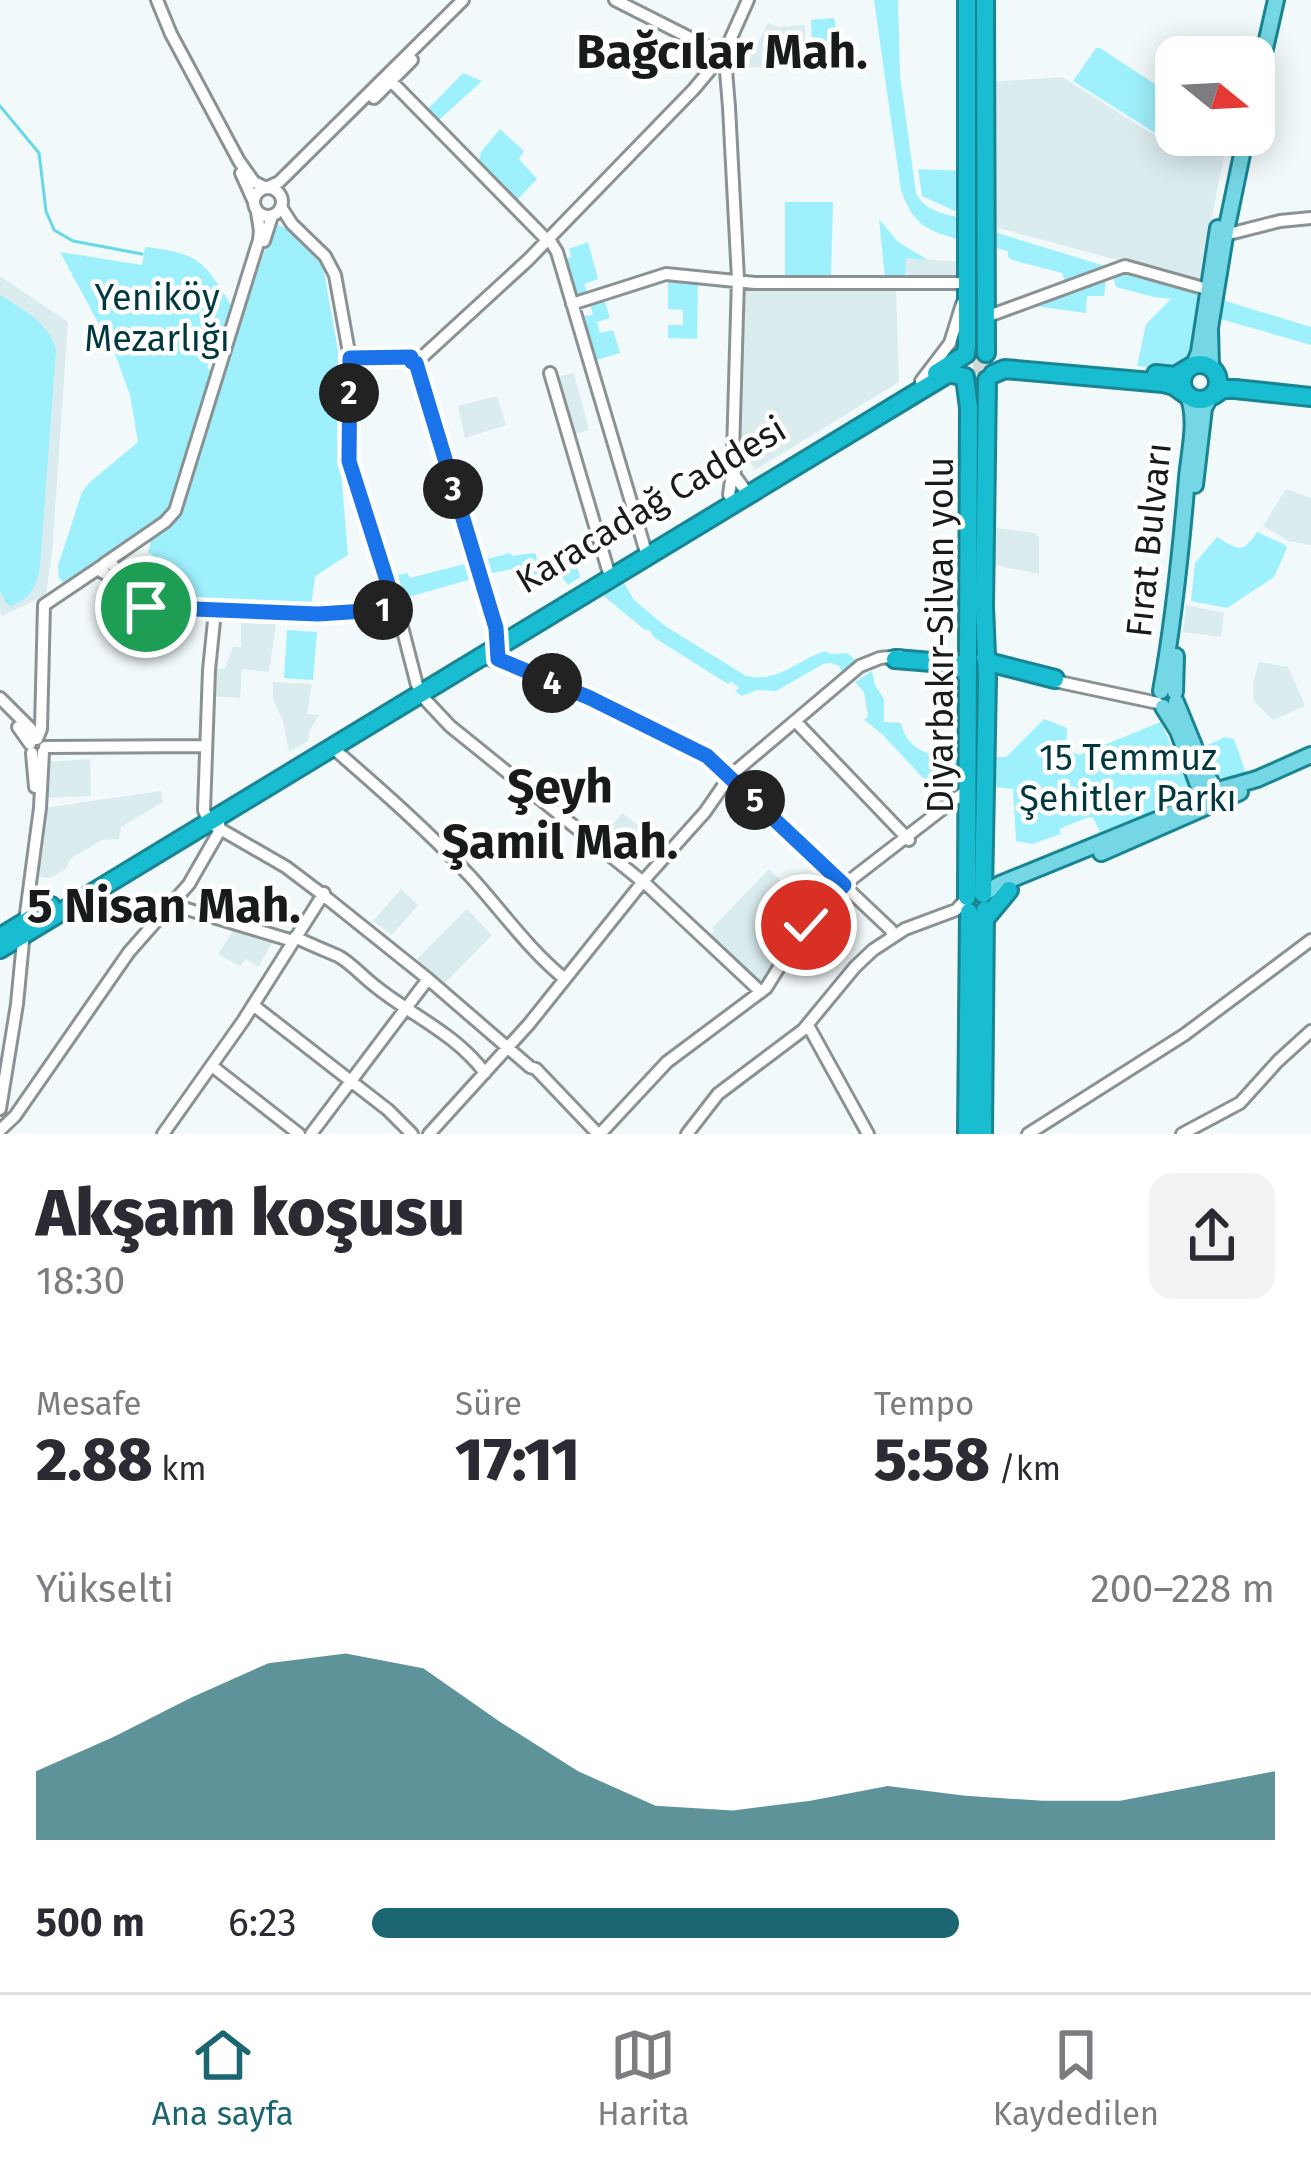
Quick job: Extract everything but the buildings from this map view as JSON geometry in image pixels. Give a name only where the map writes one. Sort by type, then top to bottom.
[{"type":"highway","points":[[971,790],[980,517],[976,0]]},
{"type":"highway","points":[[976,0],[976,186],[968,283],[979,364],[986,580],[977,665],[984,1028],[976,1098]]},
{"type":"highway","points":[[979,364],[965,399],[926,382],[958,350],[979,364],[995,384],[1022,367],[1163,383],[1198,400],[1235,388],[1311,397]]},
{"type":"highway","points":[[979,364],[1175,376],[1202,368],[1226,378],[1311,387]]},
{"type":"highway","points":[[977,665],[968,589],[979,364]]},
{"type":"highway","name":"Karacadağ Caddesi","points":[[494,645],[744,487],[926,382],[979,364]]},
{"type":"highway","name":"Diyarbakır-Silvan yolu","points":[[975,1134],[980,902],[971,790],[979,364]]},
{"type":"highway","points":[[1188,396],[1182,379],[1202,368]]},
{"type":"highway","points":[[1202,368],[1219,384],[1211,397]]},
{"type":"highway","name":"Karacadağ Caddesi","points":[[0,950],[418,689],[595,590],[744,487]]},
{"type":"highway","points":[[980,517],[986,580]]},
{"type":"highway","points":[[968,589],[973,536]]},
{"type":"highway","points":[[894,657],[961,654],[991,673],[1054,680]]},
{"type":"highway","points":[[894,657],[977,665]]},
{"type":"highway","name":"Karacadağ Caddesi","points":[[209,821],[333,748],[418,689]]},
{"type":"highway","points":[[971,790],[976,721]]},
{"type":"highway","points":[[948,920],[960,921],[980,902]]},
{"type":"highway","points":[[975,1134],[980,902]]},
{"type":"highway","name":"Karacadağ Caddesi","points":[[0,937],[24,935]]},
{"type":"highway","points":[[976,1054],[976,1098]]},
{"type":"main road","points":[[1259,36],[1267,0]]},
{"type":"main road","points":[[1268,36],[1276,0]]},
{"type":"main road","points":[[1202,368],[1199,352],[1207,289],[1238,156]]},
{"type":"main road","points":[[1202,368],[1221,236]]},
{"type":"main road","name":"Fırat Bulvarı","points":[[1188,396],[1192,411],[1165,698],[1210,798]]},
{"type":"main road","name":"Fırat Bulvarı","points":[[1210,798],[1203,768],[1165,698],[1178,636],[1200,433],[1211,397]]},
{"type":"main road","points":[[1210,798],[1311,760]]},
{"type":"main road","points":[[980,902],[1169,815],[1311,760]]},
{"type":"street","points":[[154,0],[239,161],[254,182],[274,189],[277,208],[325,256],[335,274],[350,358],[349,461],[418,689],[450,727],[644,883],[761,992]]},
{"type":"street","points":[[154,0],[159,22],[256,207],[264,216],[277,208]]},
{"type":"street","points":[[0,1109],[30,874],[44,605],[111,571],[175,511],[259,240],[256,195],[279,182],[468,0]]},
{"type":"street","points":[[111,571],[125,554],[177,515],[277,208],[303,166],[468,0]]},
{"type":"street","points":[[615,0],[721,56]]},
{"type":"street","points":[[350,358],[416,358],[546,238],[721,56],[745,0]]},
{"type":"street","points":[[721,56],[739,200],[733,430],[744,487]]},
{"type":"street","points":[[721,56],[735,199],[737,278]]},
{"type":"street","points":[[392,81],[556,252],[645,549]]},
{"type":"street","points":[[1221,236],[1311,218]]},
{"type":"street","points":[[979,364],[1125,266],[1207,289]]},
{"type":"street","points":[[572,304],[666,274],[755,283],[968,283]]},
{"type":"street","points":[[926,382],[950,344],[968,283]]},
{"type":"street","points":[[416,358],[494,645],[707,756],[899,932]]},
{"type":"street","points":[[550,374],[608,570]]},
{"type":"street","points":[[111,571],[140,606],[324,614],[396,609]]},
{"type":"street","points":[[9,1134],[0,1131],[129,952],[189,884],[209,821],[204,746],[212,611]]},
{"type":"street","points":[[734,779],[852,679],[894,657]]},
{"type":"street","points":[[429,1134],[719,794],[844,677],[866,663],[894,657]]},
{"type":"street","points":[[1054,680],[1096,681],[1165,698]]},
{"type":"street","points":[[0,702],[38,745],[204,746]]},
{"type":"street","points":[[796,726],[906,841]]},
{"type":"street","points":[[333,748],[465,871],[532,950],[565,979]]},
{"type":"street","points":[[1203,768],[1222,781],[1246,782]]},
{"type":"street","points":[[601,1134],[667,1062],[761,992],[776,976],[808,921],[971,790]]},
{"type":"street","points":[[209,821],[266,856],[286,861],[536,1069],[601,1134]]},
{"type":"street","points":[[601,1134],[662,1072],[767,991],[816,916],[849,885]]},
{"type":"street","points":[[163,1134],[325,893]]},
{"type":"street","points":[[325,893],[452,992],[508,1046]]},
{"type":"street","points":[[690,1134],[715,1096],[796,1037],[855,967],[899,932],[980,902]]},
{"type":"street","points":[[170,904],[342,957],[466,1050],[485,1073]]},
{"type":"street","points":[[690,1134],[718,1099],[810,1029],[880,951],[948,920]]},
{"type":"street","points":[[1028,1134],[1184,1035],[1311,940]]},
{"type":"street","points":[[311,1134],[428,979]]},
{"type":"street","points":[[253,1005],[388,1109],[412,1134]]},
{"type":"street","points":[[976,1054],[984,1028]]},
{"type":"street","points":[[810,1029],[868,1134]]},
{"type":"street","points":[[1182,1134],[1240,1103],[1311,1031]]},
{"type":"street","points":[[212,1066],[299,1134]]},
{"type":"shaded area","points":[[768,23],[805,25],[805,68],[746,67]]},
{"type":"shaded area","points":[[1062,77],[1155,135],[1155,156],[1224,156],[1199,282],[987,225],[989,82]]},
{"type":"shaded area","points":[[906,258],[962,262],[962,280],[905,279]]},
{"type":"shaded area","points":[[0,276],[68,322],[46,595],[2,616],[0,613]]},
{"type":"shaded area","points":[[740,285],[896,289],[899,382],[755,470],[735,436]]},
{"type":"shaded area","points":[[574,373],[589,430],[573,435],[556,377]]},
{"type":"shaded area","points":[[497,396],[506,425],[465,438],[458,406]]},
{"type":"shaded area","points":[[1286,489],[1311,498],[1311,545],[1289,541],[1263,526]]},
{"type":"shaded area","points":[[990,527],[1035,533],[1039,574],[990,564]]},
{"type":"shaded area","points":[[1186,605],[1224,613],[1221,637],[1183,632]]},
{"type":"shaded area","points":[[241,616],[277,618],[269,672],[242,669],[240,698],[211,696],[213,668],[225,669],[233,647],[241,647]]},
{"type":"shaded area","points":[[1259,662],[1288,667],[1305,706],[1273,720],[1254,701]]},
{"type":"shaded area","points":[[273,682],[312,684],[307,714],[319,715],[308,741],[289,752],[273,699]]},
{"type":"shaded area","points":[[90,759],[91,796],[45,798],[47,762]]},
{"type":"shaded area","points":[[161,791],[163,802],[121,827],[119,839],[102,840],[50,878],[35,876],[43,808]]},
{"type":"shaded area","points":[[622,813],[643,829],[619,858],[599,842]]},
{"type":"shaded area","points":[[769,869],[800,900],[826,872],[840,885],[763,988],[709,937],[712,928]]},
{"type":"shaded area","points":[[401,889],[418,905],[392,935],[373,921]]},
{"type":"shaded area","points":[[467,909],[492,935],[445,983],[417,959]]},
{"type":"shaded area","points":[[235,928],[274,940],[258,967],[246,959],[240,966],[218,954]]},
{"type":"green space","points":[[874,0],[898,0],[900,75],[916,193],[930,208],[965,219],[965,241],[924,226],[901,190]]},
{"type":"green space","points":[[834,18],[845,66],[813,66],[811,20]]},
{"type":"green space","points":[[1100,48],[1155,84],[1155,133],[1073,81]]},
{"type":"green space","points":[[463,73],[482,81],[438,121],[428,109]]},
{"type":"green space","points":[[500,129],[524,151],[519,159],[537,179],[516,201],[479,160]]},
{"type":"green space","points":[[918,169],[964,171],[959,213],[922,196]]},
{"type":"green space","points":[[785,202],[833,202],[831,276],[785,276]]},
{"type":"green space","points":[[879,219],[898,242],[928,260],[906,258],[905,279],[885,278]]},
{"type":"green space","points":[[274,223],[290,230],[323,266],[338,351],[338,437],[348,555],[315,576],[311,608],[153,602],[160,559],[148,553],[151,539],[181,512]]},
{"type":"green space","points":[[988,230],[1108,267],[1066,285],[1062,273],[1012,260],[1008,251],[988,246]]},
{"type":"green space","points":[[588,242],[598,279],[584,284],[588,294],[574,299],[563,261],[571,257],[569,249]]},
{"type":"green space","name":"Yeniköy Mezarlığı","points":[[145,247],[191,257],[209,271],[234,310],[207,368],[212,371],[170,514],[77,581],[64,584],[58,566],[82,492],[138,442],[130,395],[115,354],[60,252],[142,265]]},
{"type":"green space","points":[[1126,270],[1200,293],[1189,362],[1174,369],[1137,366],[1146,324],[1171,299],[1116,287],[1113,277]]},
{"type":"green space","points":[[668,281],[698,281],[697,339],[668,338],[668,325],[683,325],[683,310],[668,309]]},
{"type":"green space","points":[[1106,283],[1104,296],[1087,296],[1086,313],[1035,306]]},
{"type":"green space","points":[[0,295],[42,325],[56,351],[40,566],[32,590],[11,606],[0,590]]},
{"type":"green space","points":[[604,299],[610,318],[597,322],[600,333],[613,330],[620,353],[593,361],[580,316],[593,315],[590,304]]},
{"type":"green space","points":[[1222,300],[1311,327],[1311,345],[1217,318]]},
{"type":"green space","points":[[1257,532],[1287,548],[1274,577],[1227,608],[1191,601],[1195,563],[1217,537],[1239,548]]},
{"type":"green space","points":[[510,553],[576,562],[580,577],[568,585],[556,569],[534,575],[527,566],[483,575],[479,561]]},
{"type":"green space","points":[[469,563],[475,578],[398,600],[391,577],[407,573],[410,578]]},
{"type":"green space","points":[[621,578],[634,600],[665,626],[746,676],[778,674],[825,651],[847,653],[859,663],[843,674],[839,666],[823,664],[776,691],[757,690],[742,696],[731,681],[728,684],[655,638],[600,593]]},
{"type":"green space","points":[[287,630],[317,632],[313,680],[284,678]]},
{"type":"green space","points":[[872,671],[884,699],[884,722],[901,723],[909,741],[924,751],[962,758],[961,777],[924,779],[864,720],[868,717],[864,692],[855,682]]},
{"type":"green space","name":"15 Temmuz Şehitler Parkı","points":[[1044,719],[1067,728],[1066,750],[1079,755],[1161,722],[1193,793],[1158,816],[1155,812],[1100,832],[1089,817],[1032,844],[1016,841],[1013,789],[995,787],[996,757],[1006,757]]},
{"type":"green space","points":[[1225,737],[1234,739],[1247,776],[1232,780],[1215,776],[1199,749]]},
{"type":"waterway","points":[[0,106],[39,153],[46,211],[54,230],[73,241],[142,254]]},
{"type":"tunnel","points":[[981,340],[981,398]]},
{"type":"district","name":"Bağcılar Mah.","points":[[722,52]]},
{"type":"district","name":"Şeyh Şamil Mah.","points":[[560,814]]},
{"type":"district","name":"5 Nisan Mah.","points":[[164,906]]},
{"type":"route","points":[[146,607],[318,614],[396,609],[349,461],[350,358],[411,357],[496,628],[498,659],[707,756],[844,885],[806,925]]}]
